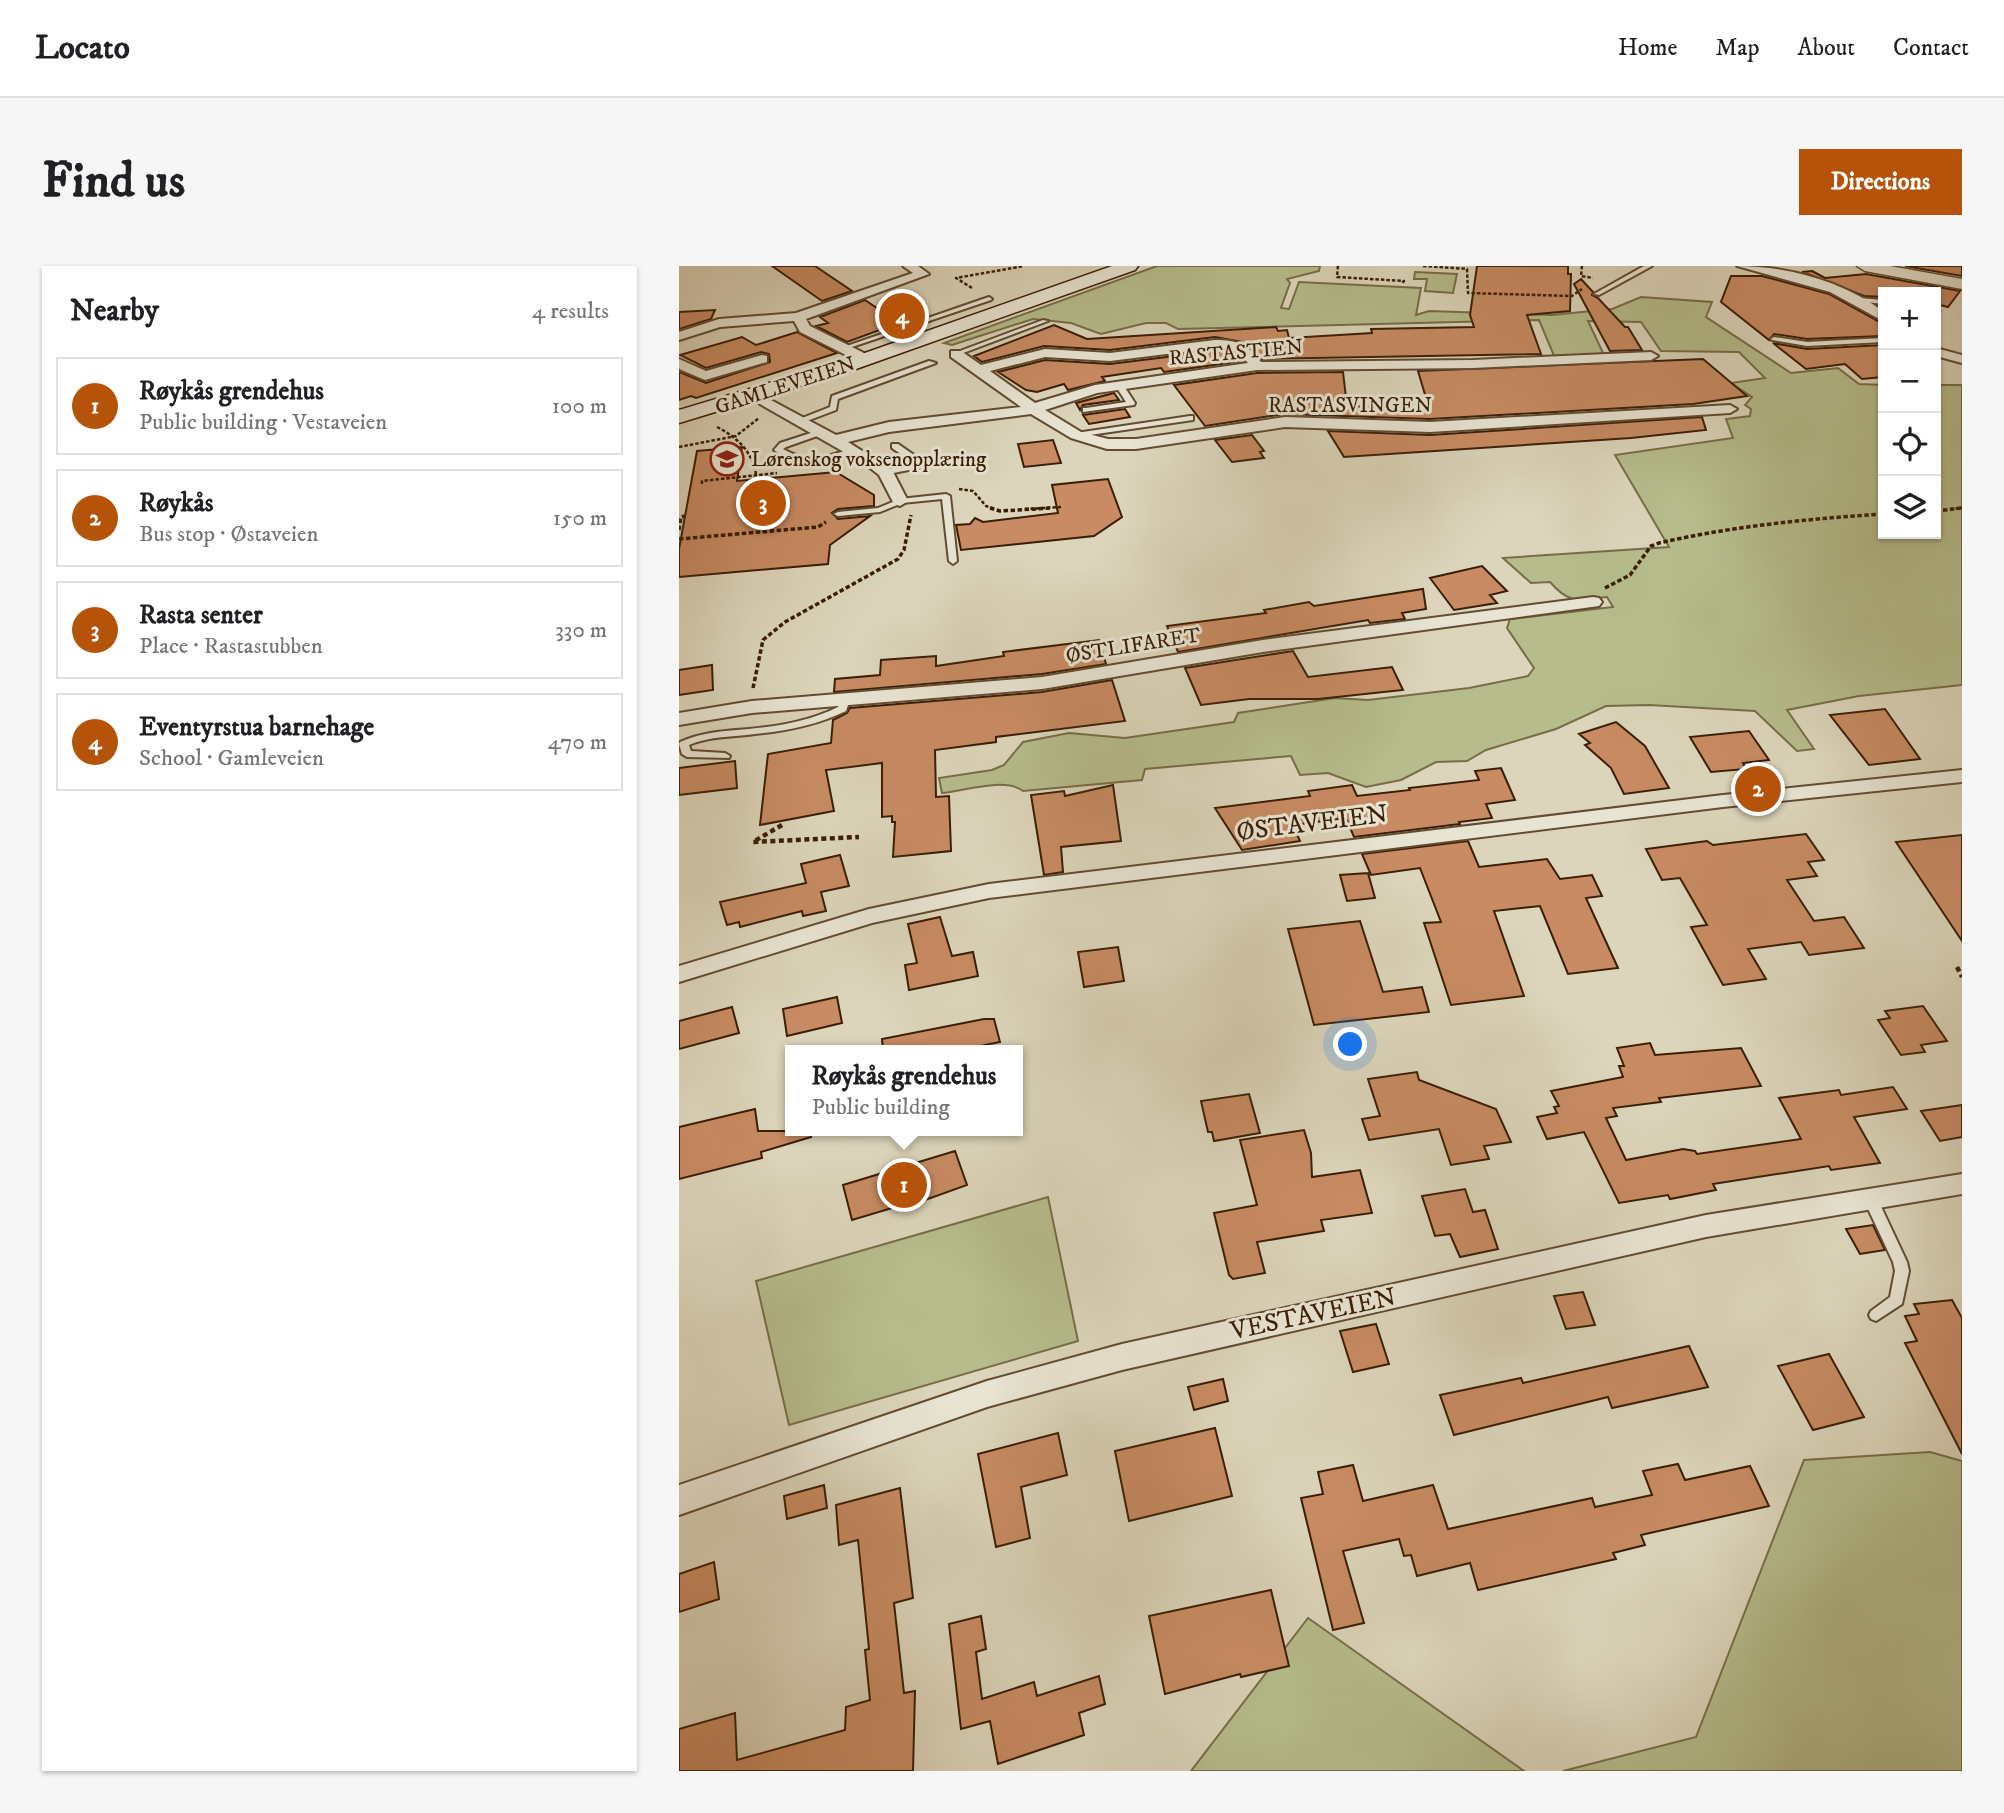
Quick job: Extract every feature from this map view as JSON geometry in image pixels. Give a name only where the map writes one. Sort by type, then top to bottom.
[{"type":"main road","name":"GAMLEVEIEN","points":[[679,417],[756,404],[865,359],[1129,266]]},
{"type":"street","points":[[679,336],[719,323],[798,317],[923,274],[909,266]]},
{"type":"street","points":[[1743,266],[1790,276],[1859,300],[1878,313]]},
{"type":"street","points":[[1865,266],[1962,284]]},
{"type":"street","points":[[798,317],[805,329],[865,359]]},
{"type":"street","points":[[978,370],[1045,353],[1110,357],[1215,344],[1233,344],[1245,349],[1257,366]]},
{"type":"street","points":[[1941,353],[1962,359]]},
{"type":"street","name":"RASTASVINGEN","points":[[956,354],[1033,409],[1076,435],[1107,444],[1136,444],[1285,422],[1430,427],[1730,409]]},
{"type":"street","name":"RASTASTIEN","points":[[832,441],[864,431],[989,419],[1033,409],[1073,393],[1257,366],[1473,364],[1651,356]]},
{"type":"street","points":[[679,363],[705,376],[762,359]]},
{"type":"street","points":[[756,404],[796,422],[886,472],[906,500]]},
{"type":"street","name":"ØSTLIFARET","points":[[679,719],[752,707],[1042,683],[1263,646],[1593,602]]},
{"type":"street","name":"ØSTAVEIEN","points":[[679,974],[869,916],[989,891],[1723,801],[1962,776]]},
{"type":"street","name":"VESTAVEIEN","points":[[679,1500],[975,1398],[1122,1357],[1706,1226],[1962,1184]]},
{"type":"lane","points":[[1597,294],[1649,266]]},
{"type":"lane","points":[[843,348],[989,299]]},
{"type":"lane","points":[[1859,300],[1878,302]]},
{"type":"lane","points":[[956,354],[1045,321]]},
{"type":"lane","points":[[1774,339],[1807,344],[1878,340]]},
{"type":"lane","points":[[796,422],[833,408],[835,398],[932,363]]},
{"type":"lane","points":[[1086,411],[1131,403],[1119,385]]},
{"type":"lane","points":[[1076,435],[1190,418]]},
{"type":"lane","points":[[817,433],[783,445],[778,450],[800,463],[815,463],[851,451]]},
{"type":"lane","points":[[886,472],[916,466],[918,462],[895,446]]},
{"type":"lane","points":[[838,514],[880,510],[906,500],[946,496],[953,561]]},
{"type":"lane","points":[[725,755],[687,754],[684,744],[699,737],[831,716],[843,709],[845,699]]},
{"type":"lane","points":[[1870,1198],[1892,1239],[1902,1271],[1898,1300],[1876,1315]]},
{"type":"path","points":[[989,299],[988,294],[955,278],[987,275],[1024,266]]},
{"type":"path","points":[[1338,266],[1337,277],[1404,281],[1401,284]]},
{"type":"path","points":[[1424,266],[1467,269],[1468,293],[1572,296],[1585,288],[1588,277]]},
{"type":"path","points":[[1582,266],[1581,276],[1597,279]]},
{"type":"path","points":[[679,447],[736,436],[757,421],[756,404]]},
{"type":"path","points":[[713,425],[736,436],[756,468],[756,475]]},
{"type":"path","points":[[702,484],[702,481],[776,473]]},
{"type":"path","points":[[929,498],[938,492],[962,489],[973,491],[986,506],[1000,511],[1061,507]]},
{"type":"path","points":[[752,707],[763,640],[785,622],[883,570],[898,559],[904,550],[909,528],[906,500]]},
{"type":"path","points":[[1941,510],[1962,508]]},
{"type":"path","points":[[679,540],[818,527],[838,514]]},
{"type":"path","points":[[1566,606],[1630,575],[1651,546],[1659,543],[1720,529],[1787,520],[1878,514]]},
{"type":"path","points":[[679,530],[681,517],[685,516]]},
{"type":"path","points":[[782,825],[753,842],[841,835],[859,837]]},
{"type":"path","points":[[1957,967],[1962,977]]},
{"type":"green space","points":[[1157,266],[1320,266],[1319,271],[1287,279],[1290,283],[1281,308],[1289,309],[1299,282],[1421,288],[1416,315],[1429,311],[1552,315],[1612,309],[1641,297],[1712,302],[1706,317],[1791,373],[1838,368],[1859,384],[1878,385],[1878,539],[1941,539],[1941,385],[1962,385],[1962,685],[1859,696],[1787,710],[1814,749],[1797,751],[1755,711],[1649,705],[1606,706],[1556,729],[1486,750],[1467,761],[1436,762],[1401,780],[1366,787],[1328,773],[1300,775],[1291,756],[1145,769],[1142,780],[1023,791],[1006,785],[995,785],[942,793],[939,778],[992,770],[1004,765],[1023,742],[1069,733],[1125,738],[1234,722],[1238,713],[1335,698],[1368,700],[1469,688],[1528,676],[1534,668],[1507,628],[1510,619],[1613,607],[1607,597],[1569,598],[1550,582],[1531,583],[1503,558],[1669,547],[1615,455],[1733,438],[1726,419],[1750,416],[1751,409],[1745,405],[1752,397],[1731,383],[1765,378],[1739,352],[1661,351],[1641,322],[1588,321],[1604,355],[1555,358],[1539,320],[1178,329],[1166,323],[1146,323],[1101,334],[1071,323],[1033,319],[952,345],[944,343]]},
{"type":"green space","points":[[1415,272],[1457,274],[1453,293],[1425,291],[1427,279],[1414,279]]},
{"type":"green space","points":[[1048,1197],[1078,1341],[789,1425],[756,1281]]},
{"type":"green space","points":[[1930,1452],[1962,1461],[1962,1771],[1563,1771],[1696,1737],[1804,1460]]},
{"type":"green space","points":[[1308,1618],[1524,1771],[1191,1771]]},
{"type":"building","points":[[772,266],[815,266],[852,291],[822,301]]},
{"type":"building","points":[[1477,266],[1568,266],[1568,274],[1571,274],[1570,311],[1527,315],[1541,354],[1262,359],[1242,342],[1215,337],[1110,350],[1044,346],[982,362],[974,356],[1054,325],[1087,339],[1276,327],[1278,331],[1287,330],[1289,338],[1372,333],[1371,329],[1474,327],[1470,315]]},
{"type":"building","points":[[1905,266],[1962,266],[1962,276]]},
{"type":"building","points":[[1812,271],[1825,278],[1866,274],[1938,287],[1878,287],[1878,297],[1864,296],[1802,272]]},
{"type":"building","points":[[1731,276],[1762,276],[1829,294],[1878,321],[1878,336],[1807,339],[1774,334],[1769,340],[1721,302]]},
{"type":"building","points":[[1581,279],[1593,292],[1592,295],[1628,327],[1642,350],[1610,351],[1574,284]]},
{"type":"building","points":[[1941,288],[1960,291],[1948,307],[1941,305]]},
{"type":"building","points":[[865,300],[899,323],[847,342],[816,326],[828,323],[820,317]]},
{"type":"building","points":[[715,310],[711,319],[679,329],[679,312]]},
{"type":"building","points":[[797,332],[837,353],[696,398],[691,396],[679,400],[679,372],[706,383],[770,362],[769,354],[761,352],[706,368],[680,355],[742,337],[756,345]]},
{"type":"building","points":[[1773,343],[1807,349],[1878,345],[1878,377],[1862,379],[1845,364],[1806,369]]},
{"type":"building","points":[[1215,351],[1233,353],[1243,361],[1164,372],[1161,368],[1102,377],[1105,381],[1068,390],[1064,384],[1037,392],[1026,390],[998,372],[1045,360],[1110,364]]},
{"type":"building","points":[[1703,359],[1747,396],[1693,404],[1430,419],[1284,414],[1205,426],[1174,385],[1257,373],[1343,372],[1347,406],[1429,408],[1418,371]]},
{"type":"building","points":[[1114,393],[1119,400],[1083,405],[1080,410],[1076,403]]},
{"type":"building","points":[[1125,409],[1130,417],[1089,424],[1083,415]]},
{"type":"building","points":[[1702,417],[1706,430],[1631,438],[1344,457],[1328,431],[1430,435]]},
{"type":"building","points":[[1252,435],[1264,451],[1260,452],[1264,458],[1232,462],[1215,440]]},
{"type":"building","points":[[1053,440],[1061,463],[1024,467],[1018,444]]},
{"type":"building","points":[[742,447],[737,481],[836,472],[874,495],[874,506],[838,509],[832,513],[838,519],[870,516],[830,545],[828,564],[679,577],[679,549],[697,451]]},
{"type":"building","points":[[1108,479],[1122,517],[1094,536],[961,550],[956,525],[970,524],[975,518],[983,522],[1058,513],[1052,485]]},
{"type":"building","points":[[1482,566],[1507,591],[1490,595],[1497,603],[1454,610],[1430,578]]},
{"type":"building","points":[[1423,589],[1426,609],[1402,613],[1405,619],[1370,623],[1368,620],[1178,652],[1167,626],[1266,613],[1264,610],[1309,602],[1314,606]]},
{"type":"building","points":[[1099,640],[1106,664],[1042,674],[834,692],[835,679],[880,675],[881,660],[936,656],[936,666],[1004,656],[1003,652]]},
{"type":"building","points":[[1293,651],[1308,677],[1392,667],[1403,690],[1318,699],[1249,699],[1201,705],[1185,668]]},
{"type":"building","points":[[712,665],[713,690],[679,695],[679,670]]},
{"type":"building","points":[[1112,680],[1125,721],[996,737],[996,742],[935,750],[936,797],[949,796],[951,851],[893,857],[895,822],[892,822],[892,816],[882,817],[882,763],[826,770],[834,811],[760,825],[768,754],[831,743],[833,720],[847,713],[850,708],[1042,692]]},
{"type":"building","points":[[1885,709],[1920,759],[1869,765],[1830,715]]},
{"type":"building","points":[[1616,722],[1645,746],[1669,788],[1624,794],[1611,768],[1585,745],[1590,743],[1579,734]]},
{"type":"building","points":[[1749,731],[1769,760],[1743,763],[1746,769],[1711,772],[1690,737]]},
{"type":"building","points":[[735,761],[737,788],[679,795],[679,768]]},
{"type":"building","points":[[1501,768],[1515,800],[1486,804],[1492,818],[1459,822],[1460,824],[1354,837],[1346,818],[1293,825],[1300,841],[1242,850],[1215,808],[1310,796],[1308,791],[1352,785],[1357,796],[1410,790],[1409,788],[1479,780],[1475,771]]},
{"type":"building","points":[[1113,785],[1121,841],[1061,847],[1063,872],[1044,875],[1031,795],[1064,791],[1065,796]]},
{"type":"building","points":[[1806,834],[1824,860],[1808,862],[1817,876],[1787,880],[1814,921],[1844,917],[1864,948],[1809,955],[1801,942],[1748,949],[1766,979],[1723,985],[1691,927],[1707,925],[1680,878],[1662,880],[1646,849],[1707,841],[1713,845]]},
{"type":"building","points":[[1962,835],[1962,941],[1896,842]]},
{"type":"building","points":[[1468,841],[1479,867],[1547,859],[1560,879],[1592,875],[1602,896],[1586,898],[1618,968],[1568,974],[1540,906],[1494,911],[1524,996],[1451,1005],[1424,923],[1441,922],[1420,868],[1371,875],[1362,854]]},
{"type":"building","points":[[840,855],[849,886],[821,892],[826,911],[803,916],[802,911],[740,927],[739,922],[727,925],[720,902],[806,883],[801,864]]},
{"type":"building","points":[[1368,873],[1375,898],[1347,901],[1340,875]]},
{"type":"building","points":[[940,917],[952,956],[973,952],[978,976],[909,990],[905,965],[917,963],[908,924]]},
{"type":"building","points":[[1360,921],[1383,992],[1422,987],[1429,1012],[1314,1025],[1288,929]]},
{"type":"building","points":[[1118,947],[1124,981],[1084,987],[1078,952]]},
{"type":"building","points":[[837,997],[842,1023],[787,1036],[783,1009]]},
{"type":"building","points":[[1923,1006],[1947,1041],[1921,1045],[1925,1052],[1901,1055],[1878,1020],[1890,1018],[1885,1011]]},
{"type":"building","points":[[732,1007],[739,1033],[679,1049],[679,1021]]},
{"type":"building","points":[[994,1019],[1000,1042],[985,1045],[883,1045],[882,1039]]},
{"type":"building","points":[[1650,1043],[1655,1055],[1741,1048],[1761,1086],[1659,1098],[1661,1102],[1613,1108],[1617,1116],[1606,1118],[1626,1160],[1683,1149],[1695,1151],[1697,1154],[1801,1139],[1779,1098],[1839,1090],[1841,1095],[1893,1087],[1907,1109],[1854,1117],[1880,1163],[1831,1170],[1829,1166],[1713,1184],[1716,1190],[1670,1199],[1668,1195],[1619,1203],[1584,1132],[1547,1139],[1537,1117],[1557,1113],[1554,1107],[1559,1106],[1551,1091],[1623,1077],[1619,1066],[1624,1066],[1617,1048]]},
{"type":"building","points":[[1417,1072],[1419,1080],[1496,1109],[1511,1142],[1484,1146],[1489,1159],[1451,1165],[1439,1129],[1369,1140],[1362,1119],[1380,1116],[1368,1079]]},
{"type":"building","points":[[1249,1094],[1260,1133],[1214,1141],[1212,1132],[1208,1132],[1201,1101]]},
{"type":"building","points":[[1962,1105],[1962,1137],[1940,1141],[1921,1111]]},
{"type":"building","points":[[755,1109],[758,1131],[785,1131],[785,1136],[811,1137],[761,1152],[762,1158],[679,1179],[679,1127]]},
{"type":"building","points":[[1304,1130],[1311,1153],[1312,1177],[1360,1170],[1372,1213],[1321,1220],[1324,1231],[1257,1242],[1265,1273],[1233,1279],[1229,1275],[1214,1213],[1257,1205],[1240,1140]]},
{"type":"building","points":[[955,1151],[967,1185],[903,1208],[902,1205],[852,1220],[843,1185]]},
{"type":"building","points":[[1465,1189],[1473,1212],[1485,1210],[1498,1249],[1460,1257],[1450,1234],[1435,1236],[1422,1196]]},
{"type":"building","points":[[1873,1225],[1885,1250],[1860,1254],[1846,1229]]},
{"type":"building","points":[[1583,1292],[1595,1325],[1566,1329],[1554,1296]]},
{"type":"building","points":[[1952,1300],[1962,1318],[1962,1454],[1905,1343],[1917,1341],[1905,1316],[1919,1314],[1914,1304]]},
{"type":"building","points":[[1376,1324],[1389,1364],[1353,1372],[1340,1331]]},
{"type":"building","points":[[1689,1346],[1708,1387],[1612,1408],[1608,1397],[1454,1435],[1440,1395],[1521,1378],[1523,1383]]},
{"type":"building","points":[[1829,1354],[1864,1417],[1813,1430],[1778,1366]]},
{"type":"building","points":[[1223,1379],[1228,1401],[1194,1410],[1188,1387]]},
{"type":"building","points":[[1215,1428],[1232,1496],[1129,1521],[1115,1451]]},
{"type":"building","points":[[1058,1433],[1067,1475],[1021,1487],[1030,1538],[996,1547],[978,1454]]},
{"type":"building","points":[[1678,1464],[1685,1480],[1750,1466],[1769,1506],[1641,1535],[1645,1545],[1613,1553],[1616,1559],[1478,1590],[1470,1563],[1417,1576],[1411,1555],[1404,1556],[1399,1539],[1343,1551],[1364,1623],[1333,1630],[1301,1498],[1323,1494],[1318,1472],[1353,1465],[1363,1501],[1433,1485],[1448,1529],[1592,1498],[1595,1507],[1652,1495],[1643,1471]]},
{"type":"building","points":[[824,1485],[827,1508],[787,1519],[784,1496]]},
{"type":"building","points":[[900,1488],[913,1598],[894,1603],[904,1693],[915,1691],[913,1771],[679,1771],[679,1729],[735,1713],[737,1760],[845,1730],[846,1707],[870,1700],[865,1650],[869,1649],[858,1540],[839,1545],[836,1505]]},
{"type":"building","points":[[714,1562],[719,1599],[679,1612],[679,1574]]},
{"type":"building","points":[[1271,1590],[1289,1666],[1241,1677],[1240,1674],[1165,1694],[1149,1616]]},
{"type":"building","points":[[981,1616],[986,1649],[976,1652],[982,1699],[1034,1682],[1037,1696],[1099,1676],[1105,1704],[1079,1713],[1084,1735],[998,1764],[990,1721],[961,1729],[949,1624]]},
{"type":"place","name":"Eventyrstua barnehage","points":[[902,316]]},
{"type":"place","name":"Lørenskog voksenopplæring","points":[[727,459]]},
{"type":"place","name":"Rasta senter","points":[[763,503]]},
{"type":"place","name":"Røykås","points":[[1758,789]]},
{"type":"place","name":"Røykås grendehus","points":[[904,1185]]}]
